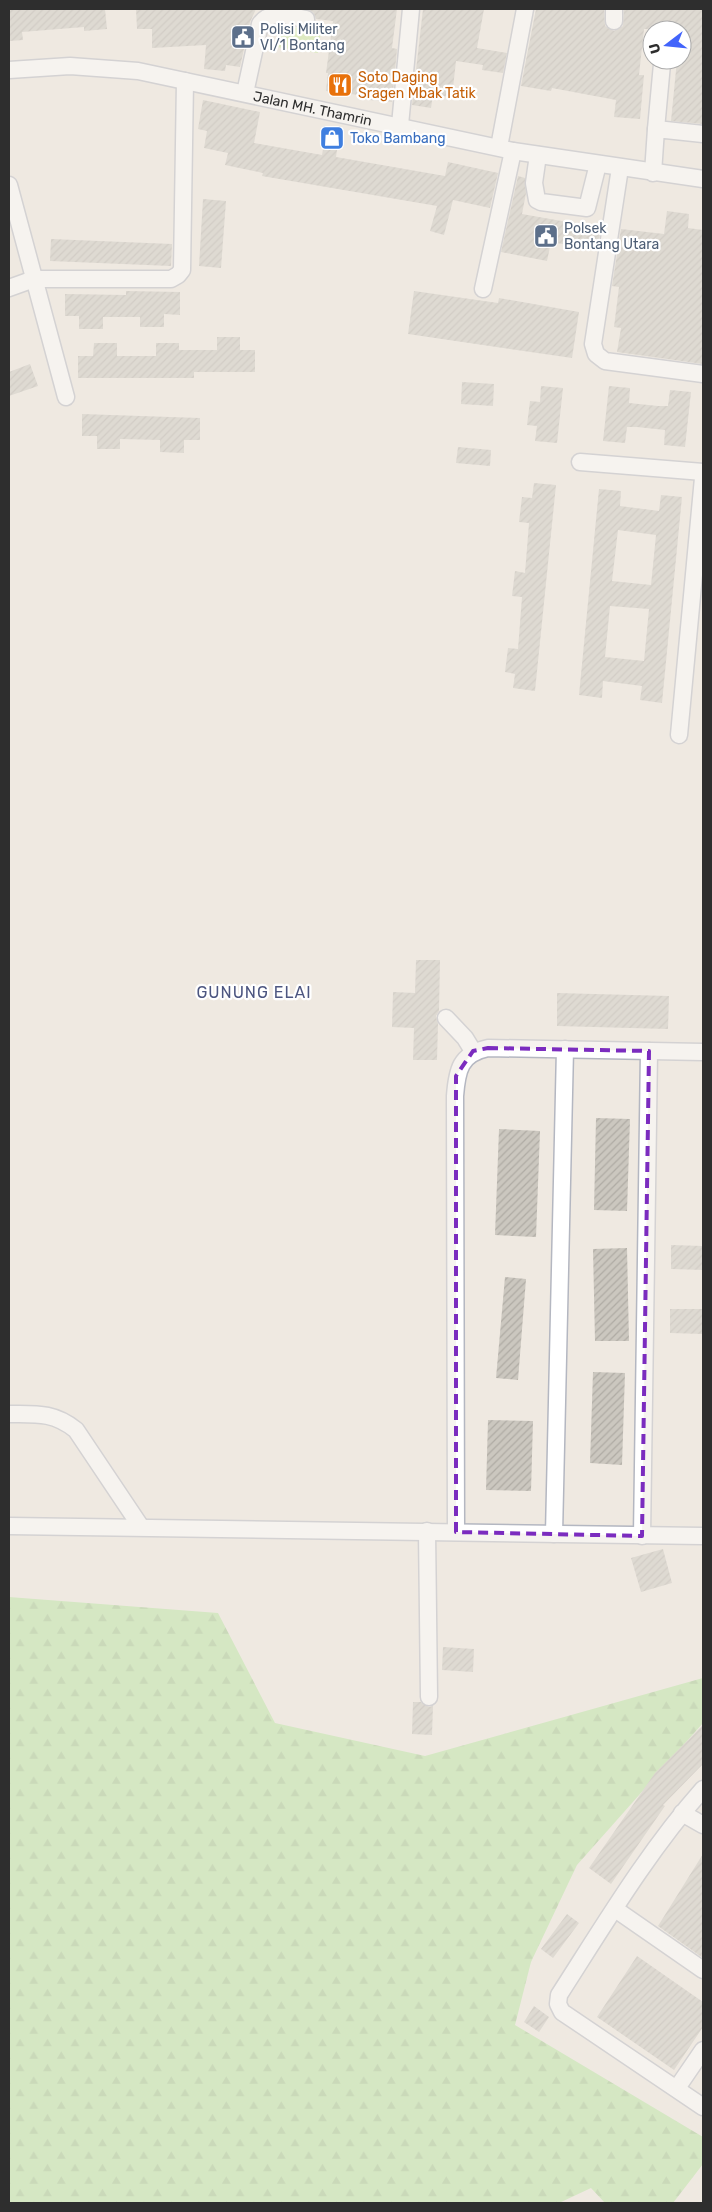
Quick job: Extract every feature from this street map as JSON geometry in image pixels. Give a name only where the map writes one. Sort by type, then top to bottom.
[{"type":"street","points":[[400,125],[411,9]]},
{"type":"street","points":[[483,289],[506,149],[524,9]]},
{"type":"street","points":[[245,93],[260,24],[266,16],[272,14],[306,19]]},
{"type":"street","name":"Jalan MH. Thamrin","points":[[9,70],[70,66],[138,71],[506,149],[652,173],[703,179]]},
{"type":"street","points":[[652,173],[661,70]]},
{"type":"street","points":[[9,288],[34,279],[171,279],[178,275],[182,270],[185,81]]},
{"type":"street","points":[[656,129],[703,134]]},
{"type":"street","points":[[538,155],[534,182],[537,200],[541,202],[587,208],[598,164]]},
{"type":"street","points":[[620,168],[593,344],[596,354],[606,361],[703,374]]},
{"type":"street","points":[[9,185],[66,397]]},
{"type":"street","points":[[580,462],[703,472]]},
{"type":"street","points":[[679,735],[703,478]]},
{"type":"street","points":[[446,1018],[465,1038],[472,1051]]},
{"type":"street","points":[[456,1532],[455,1096],[456,1076],[462,1063],[472,1051],[488,1048],[703,1052]]},
{"type":"street","points":[[554,1534],[565,1049]]},
{"type":"street","points":[[642,1536],[648,1051]]},
{"type":"street","points":[[9,1414],[38,1414],[63,1419],[76,1430],[141,1526]]},
{"type":"street","points":[[9,1526],[141,1526],[703,1536]]},
{"type":"street","points":[[427,1531],[429,1697]]},
{"type":"street","points":[[703,1789],[682,1813],[615,1909],[559,1995],[558,2004],[562,2012],[703,2107]]},
{"type":"street","points":[[682,1813],[703,1825]]},
{"type":"street","points":[[615,1909],[703,1970]]},
{"type":"street","points":[[677,2088],[703,2050]]},
{"type":"highlighted area","points":[[488,1048],[649,1051],[642,1536],[456,1532],[456,1076],[473,1051]]},
{"type":"green space","points":[[279,25],[321,31],[318,53],[276,47]]},
{"type":"green space","points":[[9,1597],[218,1613],[275,1723],[425,1756],[703,1678],[703,1723],[577,1865],[531,1962],[515,2025],[703,2137],[703,2164],[673,2203],[605,2203],[591,2188],[559,2203],[9,2203]]},
{"type":"building","points":[[9,9],[105,9],[107,29],[84,31],[84,27],[22,32],[23,40],[9,41]]},
{"type":"building","points":[[136,9],[256,9],[250,22],[240,67],[226,65],[225,71],[204,69],[206,45],[152,48],[152,29],[137,29]]},
{"type":"building","points":[[306,9],[397,9],[392,48],[397,49],[392,102],[358,99],[359,95],[326,91],[328,73],[326,73],[333,21],[316,19],[313,12]]},
{"type":"building","points":[[423,9],[484,9],[477,48],[507,53],[503,73],[482,70],[483,65],[456,61],[452,97],[433,95],[431,108],[412,105]]},
{"type":"building","points":[[536,9],[604,9],[605,26],[614,31],[623,26],[624,9],[703,9],[703,124],[671,121],[676,70],[692,70],[692,20],[642,20],[639,75],[644,75],[640,119],[614,117],[616,100],[552,88],[551,91],[521,86]]},
{"type":"building","points":[[203,100],[260,112],[254,143],[322,155],[327,127],[340,129],[336,157],[445,176],[448,162],[498,173],[490,208],[453,200],[444,235],[430,231],[437,206],[262,176],[263,173],[225,165],[228,153],[204,148],[207,131],[198,129]]},
{"type":"building","name":"Polsek Bontang Utara","points":[[518,176],[525,178],[526,193],[522,214],[601,228],[597,250],[551,242],[547,261],[501,252]]},
{"type":"building","points":[[203,199],[226,201],[221,268],[199,266]]},
{"type":"building","points":[[667,211],[689,214],[688,228],[703,230],[703,364],[617,352],[621,328],[614,327],[619,287],[612,286],[621,229],[664,234]]},
{"type":"building","points":[[51,239],[172,244],[171,266],[50,261]]},
{"type":"building","points":[[126,291],[180,292],[180,315],[164,314],[164,327],[140,327],[140,317],[103,317],[103,329],[79,329],[79,316],[65,316],[65,294],[126,295]]},
{"type":"building","points":[[414,291],[498,303],[499,298],[579,312],[572,358],[408,334]]},
{"type":"building","points":[[217,337],[240,337],[240,350],[255,350],[255,372],[194,372],[194,378],[78,378],[78,356],[93,356],[94,343],[117,343],[117,356],[156,356],[156,343],[179,343],[179,350],[217,350]]},
{"type":"building","points":[[30,364],[38,386],[9,396],[9,372]]},
{"type":"building","points":[[462,382],[494,384],[493,406],[461,404]]},
{"type":"building","points":[[541,386],[563,388],[557,443],[535,441],[537,426],[527,425],[530,401],[540,402]]},
{"type":"building","points":[[609,386],[630,388],[629,403],[658,406],[668,406],[670,390],[691,392],[685,447],[664,445],[665,430],[637,427],[627,427],[625,443],[603,441]]},
{"type":"building","points":[[82,414],[200,418],[200,440],[184,440],[184,453],[160,452],[160,440],[120,439],[120,449],[97,449],[97,436],[82,436]]},
{"type":"building","points":[[458,447],[491,450],[490,466],[456,463]]},
{"type":"building","points":[[534,483],[556,485],[535,691],[513,688],[515,674],[505,672],[508,648],[518,649],[522,597],[512,596],[515,571],[525,573],[529,523],[519,522],[522,497],[532,498]]},
{"type":"building","points":[[599,489],[621,491],[620,506],[659,511],[661,495],[682,497],[662,703],[640,700],[642,686],[603,681],[602,698],[579,695]],"holes":[[[618,530],[656,535],[651,585],[612,581]],[[610,606],[649,609],[644,661],[605,657]]]},
{"type":"building","points":[[416,960],[440,960],[439,1011],[436,1016],[438,1024],[437,1060],[413,1060],[414,1028],[392,1027],[393,992],[415,993]]},
{"type":"building","points":[[557,993],[669,996],[668,1029],[557,1026]]},
{"type":"building","points":[[596,1118],[630,1119],[627,1211],[594,1210]]},
{"type":"building","points":[[499,1129],[540,1131],[536,1237],[495,1235]]},
{"type":"building","points":[[671,1245],[703,1246],[703,1270],[671,1269]]},
{"type":"building","points":[[627,1248],[629,1341],[595,1341],[593,1249]]},
{"type":"building","points":[[505,1277],[526,1279],[518,1380],[496,1378]]},
{"type":"building","points":[[670,1309],[703,1309],[703,1334],[670,1333]]},
{"type":"building","points":[[593,1372],[625,1373],[622,1465],[590,1463]]},
{"type":"building","points":[[488,1420],[533,1421],[531,1491],[486,1490]]},
{"type":"building","points":[[663,1549],[672,1583],[641,1592],[631,1558]]},
{"type":"building","points":[[443,1647],[474,1649],[473,1672],[442,1670]]},
{"type":"building","points":[[413,1702],[421,1702],[429,1707],[433,1706],[432,1735],[412,1734]]},
{"type":"building","points":[[703,1725],[703,1764],[663,1805],[665,1806],[611,1884],[589,1868],[655,1773]]},
{"type":"building","points":[[703,1854],[703,1958],[658,1926]]},
{"type":"building","points":[[567,1914],[579,1923],[553,1958],[541,1949]]},
{"type":"building","points":[[637,1956],[703,2002],[703,2027],[674,2070],[597,2017]]},
{"type":"building","points":[[534,2006],[549,2017],[539,2032],[524,2022]]},
{"type":"place","name":"Polisi Militer VI/1 Bontang","points":[[243,37]]},
{"type":"place","name":"Soto Daging Sragen Mbak Tatik","points":[[340,85]]},
{"type":"place","name":"Toko Bambang","points":[[332,138]]},
{"type":"place","name":"Polsek Bontang Utara","points":[[546,236]]},
{"type":"district","name":"GUNUNG ELAI","points":[[254,992]]}]
